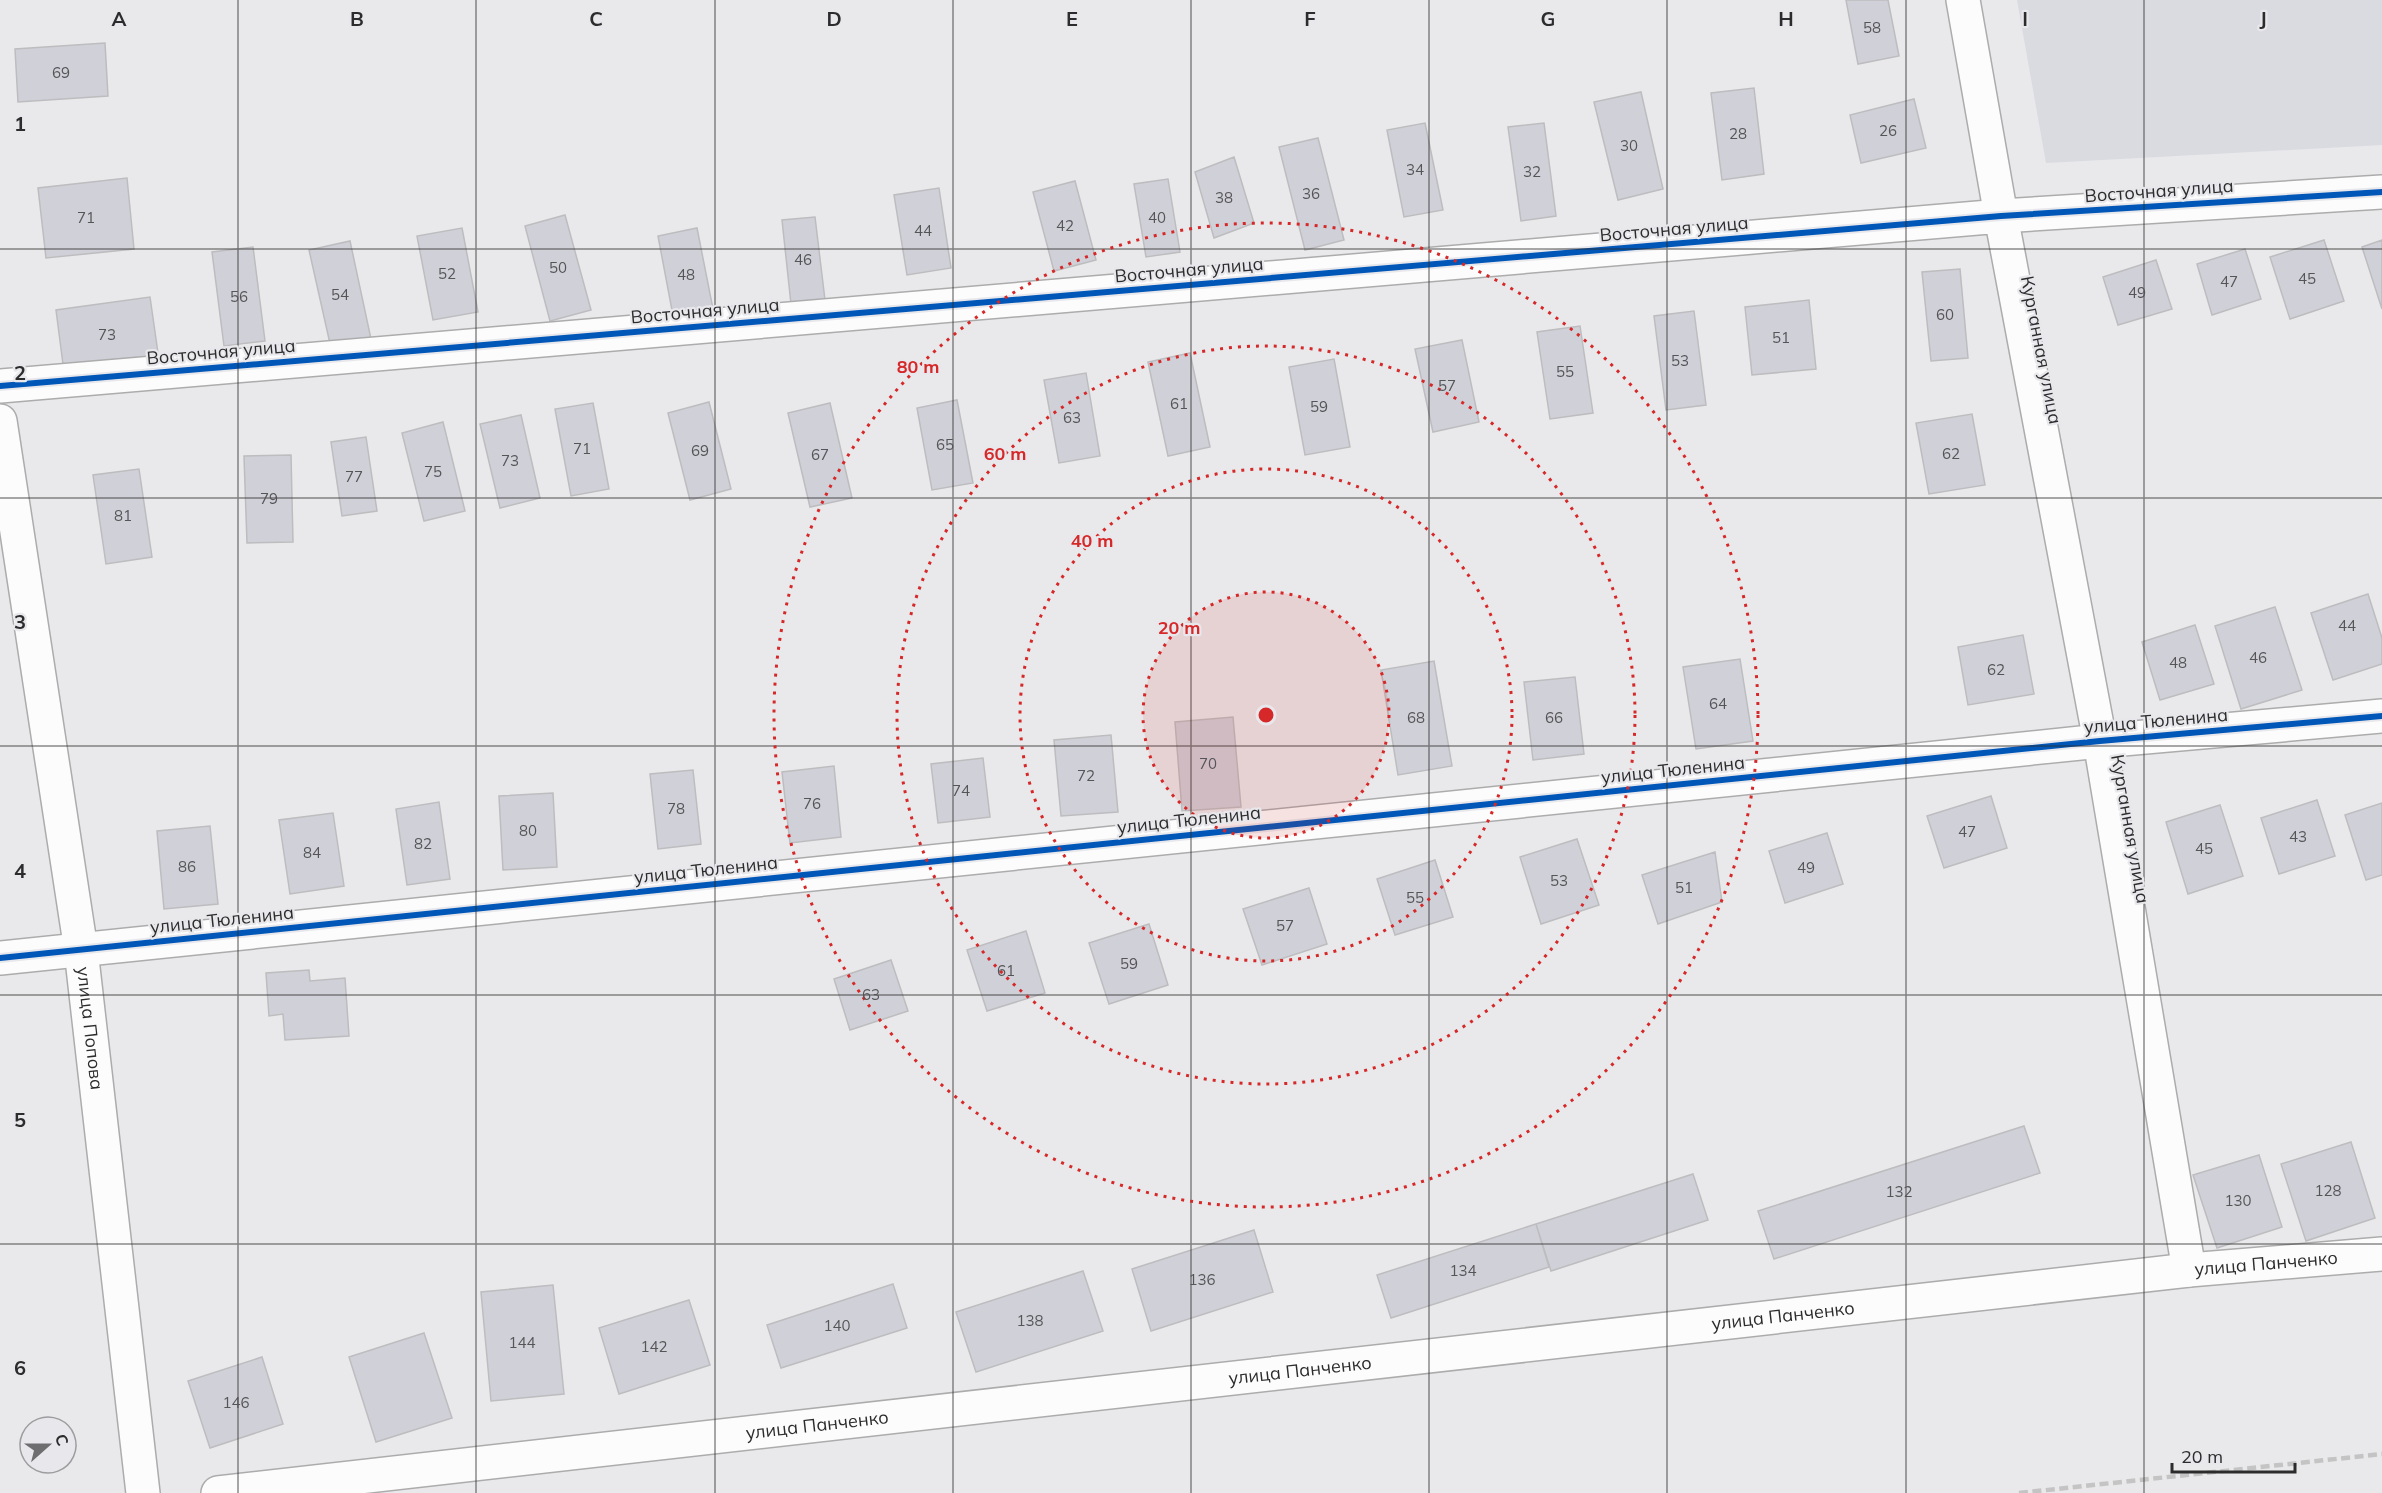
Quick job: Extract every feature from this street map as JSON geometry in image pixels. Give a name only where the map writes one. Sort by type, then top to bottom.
[{"type":"street","name":"Курганная улица","points":[[1963,0],[2001,216],[2100,741],[2189,1270]]},
{"type":"street","name":"Восточная улица","points":[[0,386],[2001,216],[2382,192]]},
{"type":"street","name":"улица Попова","points":[[0,421],[81,950],[143,1493]]},
{"type":"street","name":"улица Тюленина","points":[[0,958],[2100,741],[2382,716]]},
{"type":"street","name":"улица Панченко","points":[[219,1493],[2189,1270],[2382,1254]]},
{"type":"shaded area","points":[[2017,0],[2382,0],[2382,145],[2046,163]]},
{"type":"building","points":[[1846,0],[1888,0],[1899,56],[1858,64]]},
{"type":"building","points":[[105,43],[108,96],[18,102],[15,49]]},
{"type":"building","points":[[1754,88],[1764,174],[1722,180],[1711,93]]},
{"type":"building","points":[[1641,92],[1663,189],[1618,200],[1594,102]]},
{"type":"building","points":[[1914,99],[1926,148],[1861,163],[1850,115]]},
{"type":"building","points":[[1425,123],[1443,210],[1404,217],[1387,130]]},
{"type":"building","points":[[1544,123],[1556,216],[1521,221],[1508,127]]},
{"type":"building","points":[[1318,138],[1344,240],[1305,250],[1279,147]]},
{"type":"building","points":[[1234,157],[1254,223],[1214,238],[1195,172]]},
{"type":"building","points":[[127,178],[134,249],[46,258],[38,188]]},
{"type":"building","points":[[1168,179],[1180,252],[1146,257],[1134,184]]},
{"type":"building","points":[[1075,181],[1096,260],[1054,271],[1033,192]]},
{"type":"building","points":[[939,188],[951,268],[907,275],[894,195]]},
{"type":"building","points":[[565,215],[591,310],[550,321],[525,226]]},
{"type":"building","points":[[815,217],[825,300],[791,304],[782,220]]},
{"type":"building","points":[[462,228],[478,312],[433,320],[417,236]]},
{"type":"building","points":[[697,228],[714,314],[674,321],[658,236]]},
{"type":"building","points":[[2324,240],[2344,301],[2290,319],[2270,257]]},
{"type":"building","points":[[2382,240],[2382,309],[2362,247]]},
{"type":"building","points":[[350,241],[371,339],[331,348],[309,250]]},
{"type":"building","points":[[253,247],[265,341],[224,346],[212,252]]},
{"type":"building","points":[[2245,249],[2261,299],[2212,315],[2197,264]]},
{"type":"building","points":[[2156,260],[2172,309],[2118,325],[2103,277]]},
{"type":"building","points":[[1960,269],[1968,358],[1931,361],[1922,272]]},
{"type":"building","points":[[150,297],[159,360],[64,372],[56,310]]},
{"type":"building","points":[[1809,300],[1816,369],[1752,375],[1745,307]]},
{"type":"building","points":[[1694,311],[1706,405],[1666,410],[1654,316]]},
{"type":"building","points":[[1580,326],[1593,413],[1550,419],[1537,332]]},
{"type":"building","points":[[1462,340],[1479,422],[1433,432],[1415,349]]},
{"type":"building","points":[[1190,353],[1210,447],[1168,456],[1148,362]]},
{"type":"building","points":[[1334,359],[1350,447],[1305,455],[1289,367]]},
{"type":"building","points":[[1086,373],[1100,456],[1059,463],[1044,380]]},
{"type":"building","points":[[957,400],[973,483],[932,490],[917,408]]},
{"type":"building","points":[[709,402],[731,489],[690,500],[668,413]]},
{"type":"building","points":[[593,403],[609,489],[571,496],[555,409]]},
{"type":"building","points":[[830,403],[852,498],[810,507],[788,413]]},
{"type":"building","points":[[1972,414],[1985,485],[1929,494],[1916,423]]},
{"type":"building","points":[[521,415],[540,498],[500,508],[480,424]]},
{"type":"building","points":[[443,422],[465,511],[424,521],[402,433]]},
{"type":"building","points":[[366,437],[377,511],[342,516],[331,442]]},
{"type":"building","points":[[291,455],[293,542],[247,543],[244,456]]},
{"type":"building","points":[[139,469],[152,557],[106,564],[93,475]]},
{"type":"building","points":[[2368,594],[2382,638],[2382,664],[2333,680],[2311,613]]},
{"type":"building","points":[[2275,607],[2302,690],[2241,709],[2215,626]]},
{"type":"building","points":[[2195,625],[2214,684],[2160,700],[2142,642]]},
{"type":"building","points":[[2023,635],[2034,694],[1968,705],[1958,647]]},
{"type":"building","points":[[1740,659],[1753,741],[1696,749],[1683,667]]},
{"type":"building","points":[[1434,661],[1452,766],[1398,775],[1381,670]]},
{"type":"building","points":[[1575,677],[1584,754],[1533,760],[1524,682]]},
{"type":"building","points":[[1233,717],[1241,807],[1182,811],[1175,722]]},
{"type":"building","points":[[1111,735],[1118,812],[1061,816],[1054,740]]},
{"type":"building","points":[[983,758],[990,817],[938,823],[931,764]]},
{"type":"building","points":[[834,766],[841,837],[790,843],[782,772]]},
{"type":"building","points":[[693,770],[701,844],[658,849],[650,774]]},
{"type":"building","points":[[553,793],[557,867],[503,870],[499,796]]},
{"type":"building","points":[[1991,796],[2007,848],[1944,868],[1927,816]]},
{"type":"building","points":[[2317,800],[2335,856],[2279,874],[2261,818]]},
{"type":"building","points":[[439,802],[450,879],[407,885],[396,809]]},
{"type":"building","points":[[2382,803],[2382,875],[2366,880],[2345,815]]},
{"type":"building","points":[[2220,805],[2243,876],[2188,894],[2166,822]]},
{"type":"building","points":[[333,813],[344,886],[290,894],[279,820]]},
{"type":"building","points":[[210,826],[218,904],[164,909],[157,831]]},
{"type":"building","points":[[1827,833],[1843,884],[1785,903],[1769,851]]},
{"type":"building","points":[[1577,839],[1599,905],[1541,924],[1520,857]]},
{"type":"building","points":[[1715,852],[1722,902],[1658,924],[1642,875]]},
{"type":"building","points":[[1435,860],[1453,917],[1395,935],[1377,879]]},
{"type":"building","points":[[1309,888],[1327,944],[1262,965],[1243,909]]},
{"type":"building","points":[[1149,924],[1168,985],[1109,1004],[1089,943]]},
{"type":"building","points":[[1026,931],[1045,993],[987,1011],[967,950]]},
{"type":"building","points":[[891,960],[908,1011],[850,1030],[834,979]]},
{"type":"building","points":[[309,970],[310,981],[345,978],[349,1036],[285,1040],[283,1014],[269,1016],[266,973]]},
{"type":"building","points":[[2024,1126],[2040,1173],[1774,1259],[1758,1211]]},
{"type":"building","points":[[2351,1142],[2375,1218],[2306,1241],[2281,1164]]},
{"type":"building","points":[[2259,1155],[2282,1227],[2217,1248],[2193,1175]]},
{"type":"building","points":[[1693,1174],[1708,1220],[1551,1271],[1536,1224]]},
{"type":"building","points":[[1536,1224],[1549,1267],[1391,1318],[1377,1275]]},
{"type":"building","points":[[1254,1230],[1273,1292],[1151,1331],[1132,1269]]},
{"type":"building","points":[[1083,1271],[1103,1331],[976,1372],[956,1312]]},
{"type":"building","points":[[893,1284],[907,1328],[781,1368],[767,1325]]},
{"type":"building","points":[[553,1285],[564,1394],[491,1401],[481,1292]]},
{"type":"building","points":[[689,1300],[710,1365],[619,1394],[599,1328]]},
{"type":"building","points":[[424,1333],[452,1418],[376,1442],[349,1357]]},
{"type":"building","points":[[262,1357],[283,1424],[210,1448],[188,1381]]},
{"type":"railway","points":[[2019,1493],[2382,1454]]},
{"type":"cycle path","points":[[0,386],[2001,216],[2382,192]]},
{"type":"cycle path","points":[[0,958],[2100,741],[2382,716]]}]
